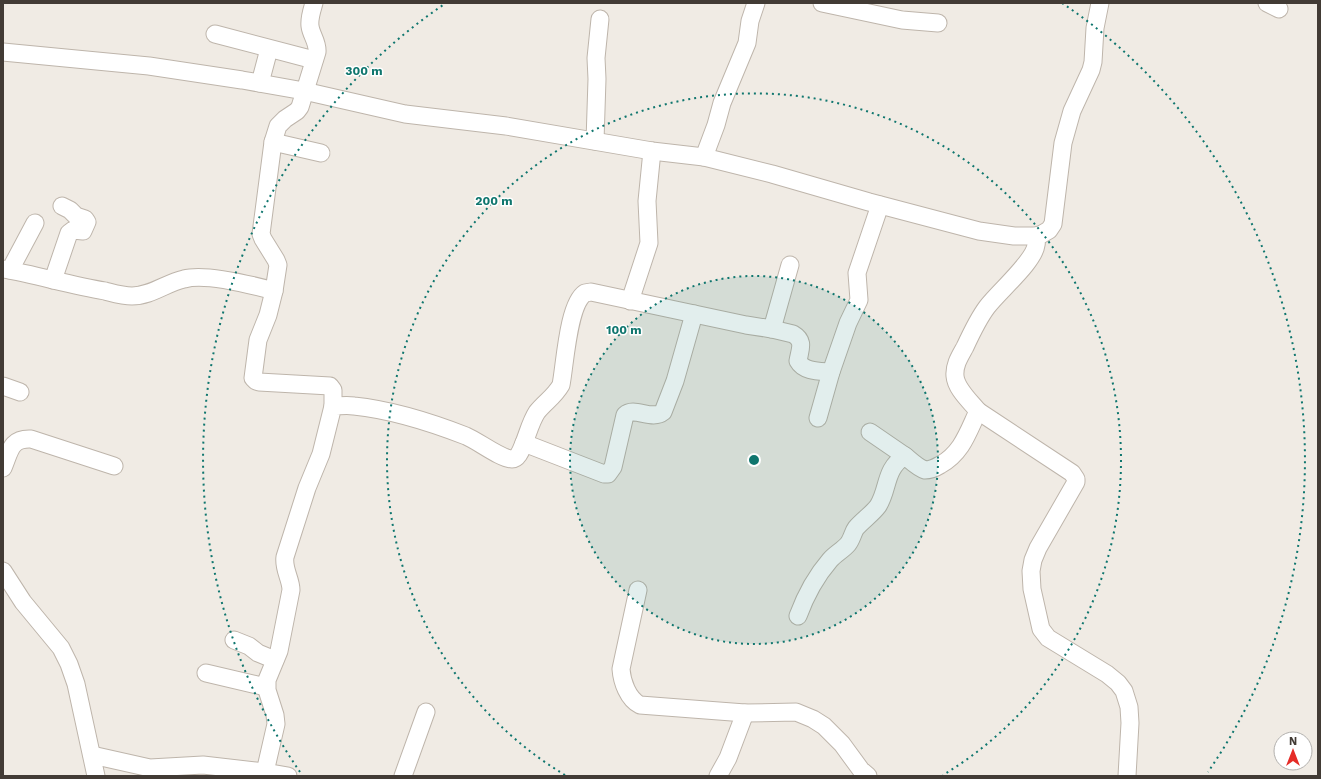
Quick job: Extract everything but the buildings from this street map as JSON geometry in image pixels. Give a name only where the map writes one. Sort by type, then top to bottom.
[{"type":"street","points":[[266,772],[276,724],[275,715],[266,687],[267,680],[279,651],[291,590],[291,584],[284,566],[285,557],[307,488],[321,454],[333,406],[333,390],[330,386],[259,382],[254,380],[258,340],[268,315],[278,265],[261,234],[273,142],[278,126],[284,119],[297,111],[300,107],[314,60],[317,47],[310,26],[310,20],[314,3]]},
{"type":"street","points":[[704,157],[716,125],[722,103],[747,43],[750,21],[756,3]]},
{"type":"street","points":[[822,3],[902,20],[938,23]]},
{"type":"street","points":[[3,52],[149,66],[304,91],[405,114],[506,126],[652,151],[704,157],[772,174],[880,205],[979,231],[1014,236],[1036,236],[1049,230],[1053,224],[1063,143],[1072,111],[1093,62],[1095,28],[1100,3]]},
{"type":"street","points":[[595,141],[597,79],[596,58],[600,19]]},
{"type":"street","points":[[214,34],[314,60]]},
{"type":"street","points":[[260,83],[269,49]]},
{"type":"street","points":[[273,142],[321,153]]},
{"type":"street","points":[[630,301],[648,243],[647,201],[652,151]]},
{"type":"street","points":[[818,418],[831,372],[848,323],[859,300],[857,273],[880,205]]},
{"type":"street","points":[[53,280],[69,233],[73,230],[83,231],[87,222],[85,219],[76,216],[62,206]]},
{"type":"street","points":[[35,223],[7,270],[42,276],[88,289],[130,296],[141,296],[183,279],[191,278],[222,279],[274,291]]},
{"type":"street","points":[[1036,236],[1036,245],[1028,260],[986,308],[976,324],[955,368],[955,376],[961,390],[978,411],[1075,476],[1076,482],[1038,548],[1033,560],[1031,571],[1032,589],[1041,629],[1048,638],[1107,674],[1118,683],[1124,691],[1129,707],[1130,723],[1126,776]]},
{"type":"street","points":[[772,329],[790,265]]},
{"type":"street","points":[[333,406],[360,407],[413,418],[468,437],[496,453],[511,459],[515,459],[537,412],[555,395],[561,385],[572,315],[578,299],[585,293],[591,292],[793,334],[798,337],[801,344],[798,361],[800,365],[805,368],[831,372]]},
{"type":"street","points":[[524,442],[604,474],[608,474],[613,467],[625,415],[630,412],[656,416],[663,412],[667,406],[694,314]]},
{"type":"street","points":[[3,386],[20,392]]},
{"type":"street","points":[[870,432],[922,468],[926,470],[933,469],[949,460],[958,451],[978,411]]},
{"type":"street","points":[[3,468],[13,444],[17,440],[23,439],[31,439],[114,466]]},
{"type":"street","points":[[798,616],[806,596],[830,560],[849,542],[856,528],[877,508],[881,501],[886,482],[895,464],[905,456]]},
{"type":"street","points":[[3,571],[23,602],[61,648],[69,664],[76,684],[96,776]]},
{"type":"street","points":[[638,590],[621,669],[625,688],[635,703],[640,705],[745,714],[796,712],[813,719],[824,726],[842,744],[861,770],[868,776]]},
{"type":"street","points":[[234,640],[275,660]]},
{"type":"street","points":[[206,674],[266,687]]},
{"type":"street","points":[[403,776],[426,712]]},
{"type":"street","points":[[718,776],[728,758],[745,714]]},
{"type":"street","points":[[92,755],[150,768],[203,765],[288,776]]}]
